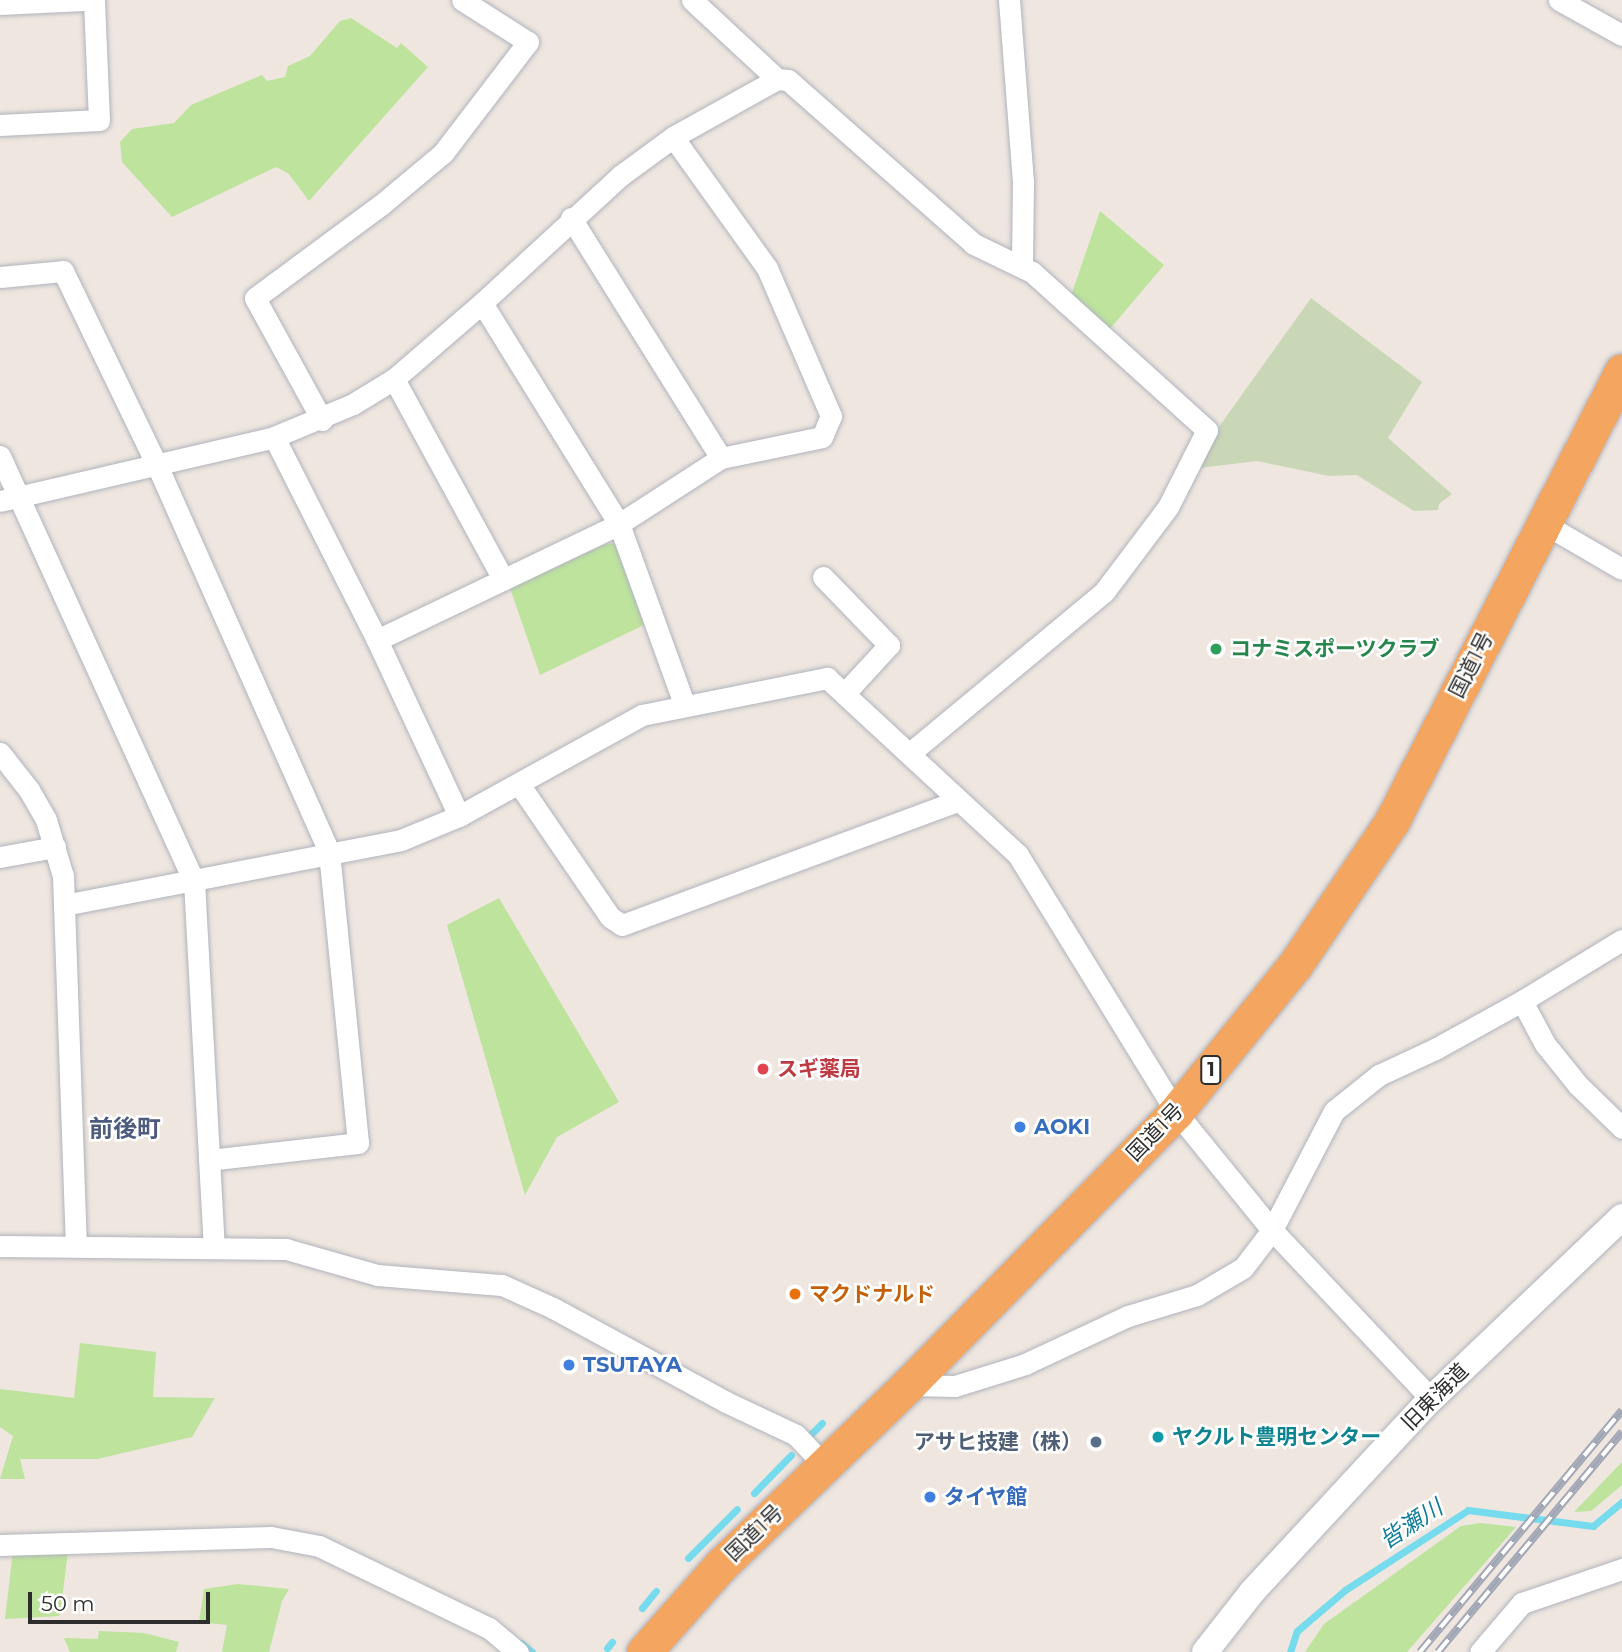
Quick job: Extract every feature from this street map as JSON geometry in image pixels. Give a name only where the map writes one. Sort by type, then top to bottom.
[{"type":"highway","name":"国道1号","points":[[644,1652],[721,1565],[908,1385],[1176,1112],[1295,965],[1392,821],[1622,371]]},
{"type":"street","points":[[0,4],[84,0]]},
{"type":"street","points":[[0,125],[99,120],[94,0]]},
{"type":"street","points":[[322,419],[255,298],[382,204],[443,153],[528,42],[462,0]]},
{"type":"street","points":[[692,0],[777,79]]},
{"type":"street","points":[[1009,0],[1023,181],[1022,267]]},
{"type":"street","points":[[1559,0],[1622,35]]},
{"type":"street","points":[[10,499],[274,437],[322,419],[394,379],[482,303],[571,218],[673,136],[777,79],[788,80],[974,244],[1032,272],[1207,430],[1168,507],[1104,592],[910,753]]},
{"type":"street","points":[[377,640],[619,524],[721,458],[822,437],[831,416],[767,268],[673,136]]},
{"type":"street","points":[[571,218],[721,458]]},
{"type":"street","points":[[0,277],[63,271],[156,463],[329,852],[358,1143],[209,1160]]},
{"type":"street","points":[[482,303],[619,524],[684,704]]},
{"type":"street","points":[[394,379],[503,579]]},
{"type":"street","points":[[274,437],[377,640],[459,816]]},
{"type":"street","points":[[0,456],[10,499],[194,881],[214,1247]]},
{"type":"street","points":[[1543,523],[1622,569]]},
{"type":"street","points":[[823,577],[889,645],[845,693]]},
{"type":"street","points":[[64,905],[401,840],[459,816],[642,715],[684,704],[827,678],[1018,855],[1176,1112],[1272,1230],[1431,1399]]},
{"type":"street","points":[[0,753],[35,800],[46,820],[63,876],[76,1246]]},
{"type":"street","points":[[519,784],[610,917],[622,925],[957,801]]},
{"type":"street","points":[[0,856],[55,847]]},
{"type":"street","points":[[908,1385],[955,1386],[1013,1368],[1128,1316],[1197,1296],[1243,1268],[1272,1230],[1334,1111],[1379,1075],[1435,1049],[1522,1001],[1622,940]]},
{"type":"street","points":[[1522,1001],[1545,1044],[1578,1086],[1622,1128]]},
{"type":"street","name":"旧東海道","points":[[1205,1652],[1252,1592],[1431,1399],[1622,1217]]},
{"type":"street","points":[[0,1246],[286,1249],[377,1275],[502,1285],[553,1308],[726,1402],[796,1435],[825,1466]]},
{"type":"street","points":[[0,1545],[271,1538],[319,1546],[489,1628],[518,1652]]},
{"type":"street","points":[[1480,1652],[1522,1603],[1622,1569]]},
{"type":"green space","points":[[351,18],[397,48],[401,43],[428,67],[309,201],[289,174],[276,167],[172,217],[122,162],[120,142],[132,129],[174,123],[191,105],[262,75],[267,81],[285,77],[288,66],[310,56],[340,21]]},
{"type":"green space","points":[[1100,211],[1164,265],[1109,330],[1071,296]]},
{"type":"green space","points":[[1311,298],[1422,382],[1388,438],[1452,494],[1439,504],[1438,510],[1414,511],[1357,475],[1329,476],[1257,461],[1199,468],[1221,424]]},
{"type":"green space","points":[[617,543],[648,623],[540,675],[510,588],[606,544]]},
{"type":"green space","points":[[499,898],[619,1102],[557,1137],[525,1195],[447,925]]},
{"type":"green space","points":[[80,1343],[156,1352],[153,1397],[215,1398],[192,1437],[97,1459],[20,1459],[25,1479],[0,1479],[13,1436],[0,1427],[0,1389],[74,1398]]},
{"type":"green space","points":[[1622,1462],[1622,1485],[1591,1511],[1574,1512]]},
{"type":"green space","points":[[1480,1523],[1516,1527],[1407,1652],[1305,1652],[1324,1624],[1461,1526]]},
{"type":"green space","points":[[13,1551],[68,1551],[60,1616],[5,1619]]},
{"type":"green space","points":[[238,1584],[289,1589],[282,1601],[269,1652],[222,1652],[227,1625],[199,1622],[204,1589]]},
{"type":"green space","points":[[99,1631],[144,1633],[179,1642],[176,1652],[70,1652],[64,1638],[98,1639]]},
{"type":"waterway","points":[[810,1435],[822,1423]]},
{"type":"waterway","points":[[754,1493],[791,1455]]},
{"type":"waterway","name":"皆瀬川","points":[[1290,1652],[1297,1631],[1345,1590],[1468,1510],[1593,1526],[1622,1502]]},
{"type":"waterway","points":[[688,1558],[737,1509]]},
{"type":"waterway","points":[[642,1608],[656,1591]]},
{"type":"waterway","points":[[607,1648],[612,1642]]},
{"type":"waterway","points":[[521,1643],[532,1652]]},
{"type":"railway","points":[[1420,1652],[1622,1410]]},
{"type":"railway","points":[[1438,1652],[1622,1432]]},
{"type":"place","name":"コナミスポーツクラブ","points":[[1216,649]]},
{"type":"place","name":"スギ薬局","points":[[763,1069]]},
{"type":"place","name":"AOKI","points":[[1020,1127]]},
{"type":"place","name":"マクドナルド","points":[[795,1294]]},
{"type":"place","name":"TSUTAYA","points":[[569,1365]]},
{"type":"place","name":"ヤクルト豊明センター","points":[[1158,1437]]},
{"type":"place","name":"アサヒ技建（株）","points":[[1096,1442]]},
{"type":"place","name":"タイヤ館","points":[[930,1497]]},
{"type":"district","name":"前後町","points":[[125,1129]]}]
